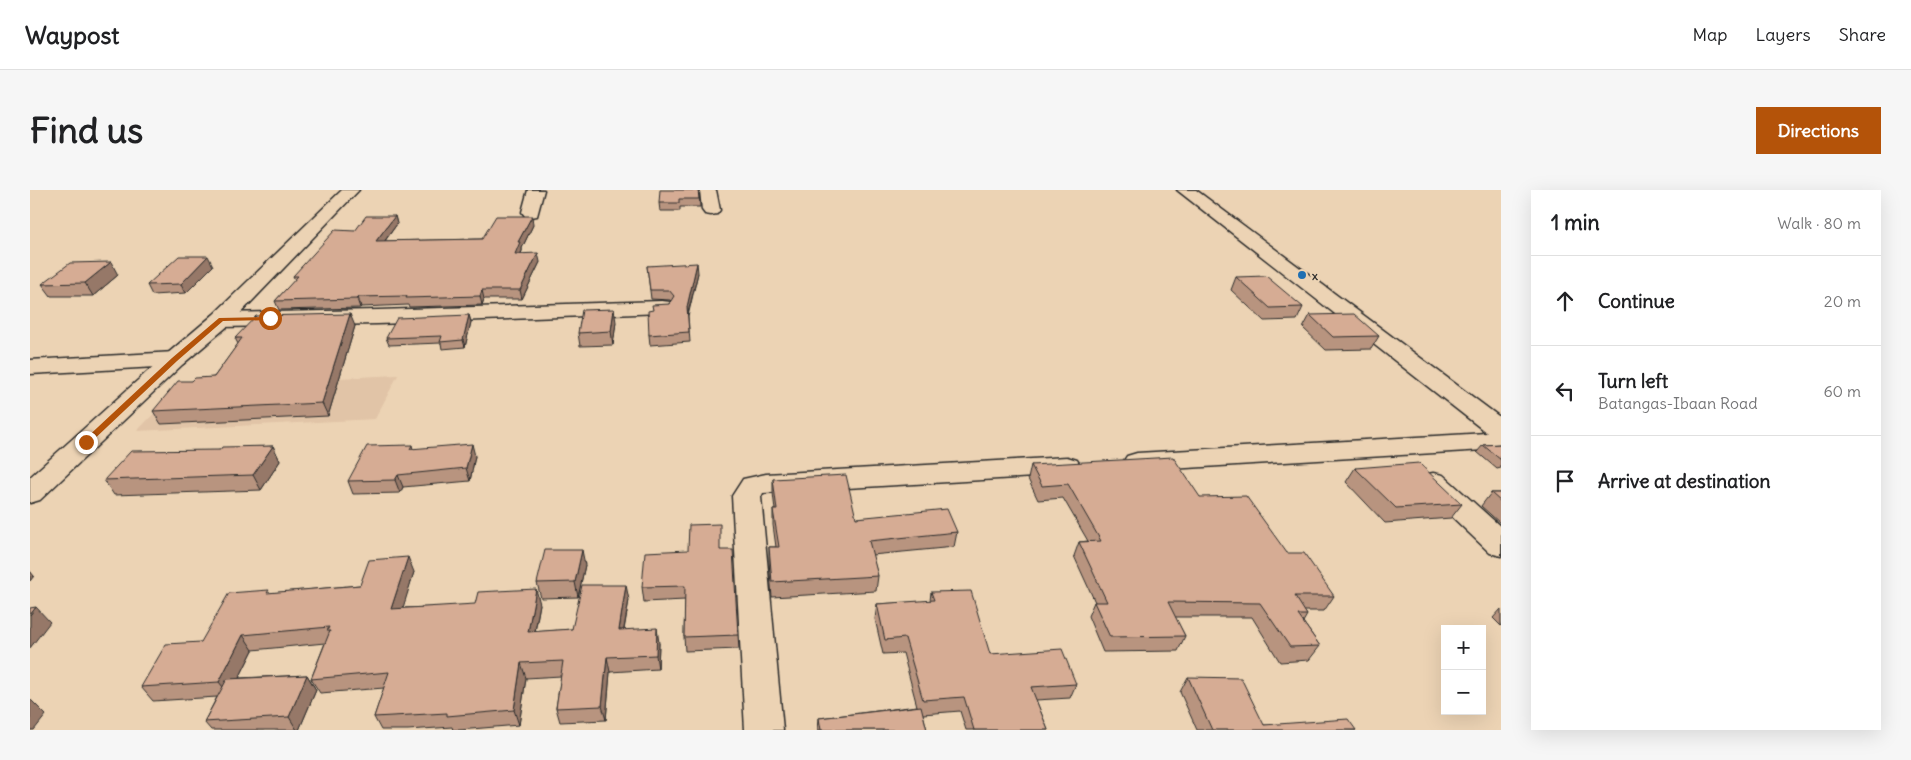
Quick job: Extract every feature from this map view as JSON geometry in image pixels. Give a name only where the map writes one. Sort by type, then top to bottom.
[{"type":"street","points":[[30,493],[175,359],[221,320],[351,190]]},
{"type":"street","points":[[531,212],[536,190]]},
{"type":"street","points":[[708,190],[711,210]]},
{"type":"street","points":[[1185,190],[1501,431]]},
{"type":"street","points":[[221,320],[378,317],[662,307]]},
{"type":"street","points":[[30,367],[175,359]]},
{"type":"street","points":[[764,730],[746,496],[752,486],[766,483],[1501,441]]},
{"type":"street","points":[[1395,447],[1501,545]]},
{"type":"shaded area","points":[[398,375],[375,419],[137,431],[181,386]]},
{"type":"building","points":[[660,190],[698,190],[699,199],[679,199],[679,203],[659,203]]},
{"type":"building","points":[[366,216],[395,216],[376,241],[482,239],[496,216],[532,216],[518,242],[520,242],[515,254],[538,253],[520,290],[482,290],[480,296],[358,297],[357,299],[275,301],[298,276],[293,276],[335,230],[355,231]]},
{"type":"building","points":[[179,256],[208,256],[181,284],[147,285]]},
{"type":"building","points":[[111,262],[85,283],[42,284],[70,263]]},
{"type":"building","points":[[697,263],[687,307],[689,332],[649,335],[648,311],[653,310],[652,305],[669,304],[674,296],[669,290],[650,290],[647,266]]},
{"type":"building","points":[[1266,276],[1303,307],[1270,308],[1236,277]]},
{"type":"building","points":[[614,309],[611,331],[578,333],[582,310]]},
{"type":"building","points":[[350,314],[322,403],[153,411],[178,381],[192,381],[195,378],[214,377],[242,338],[235,338],[256,316]]},
{"type":"building","points":[[1354,314],[1379,336],[1333,337],[1310,315]]},
{"type":"building","points":[[469,315],[463,340],[440,342],[442,336],[386,338],[397,318]]},
{"type":"building","points":[[472,444],[466,468],[398,475],[395,480],[348,481],[367,446],[412,445],[410,449]]},
{"type":"building","points":[[1501,444],[1501,460],[1483,445]]},
{"type":"building","points":[[273,446],[253,475],[104,480],[131,451],[220,450],[222,447]]},
{"type":"building","points":[[1173,457],[1200,497],[1246,496],[1287,553],[1304,553],[1334,596],[1295,596],[1307,615],[1298,615],[1320,646],[1290,647],[1260,603],[1168,602],[1185,636],[1110,637],[1094,602],[1107,602],[1079,542],[1101,541],[1068,484],[1042,486],[1031,465]]},
{"type":"building","points":[[1419,463],[1462,504],[1396,508],[1355,468]]},
{"type":"building","points":[[846,475],[856,518],[947,509],[957,532],[869,541],[878,576],[772,582],[769,547],[779,547],[773,510],[777,510],[773,479]]},
{"type":"building","points":[[1491,493],[1501,493],[1501,502]]},
{"type":"building","points":[[720,524],[720,550],[733,550],[738,635],[684,637],[685,586],[642,587],[645,552],[688,550],[689,525]]},
{"type":"building","points":[[545,550],[582,550],[575,582],[537,583]]},
{"type":"building","points":[[408,557],[391,609],[475,604],[478,592],[536,589],[528,632],[572,629],[582,585],[626,585],[619,630],[657,628],[656,655],[607,657],[602,706],[556,708],[563,661],[521,663],[514,710],[447,716],[447,713],[374,717],[389,672],[311,679],[330,631],[327,631],[329,627],[243,635],[219,682],[141,687],[166,644],[201,642],[229,593],[269,590],[267,593],[360,585],[369,560]]},
{"type":"building","points":[[971,591],[990,654],[1062,649],[1076,684],[1031,687],[1048,730],[974,730],[964,697],[923,700],[905,638],[885,640],[877,604],[934,600],[931,592]]},
{"type":"building","points":[[36,607],[30,615],[30,608]]},
{"type":"building","points":[[307,675],[289,717],[204,722],[227,679]]},
{"type":"building","points":[[1188,677],[1241,678],[1264,725],[1348,719],[1356,730],[1212,730]]},
{"type":"building","points":[[921,706],[927,730],[821,730],[819,718]]},
{"type":"place","name":"x","points":[[1302,275]]},
{"type":"route","points":[[86,442],[175,359],[221,320],[270,318]]}]
